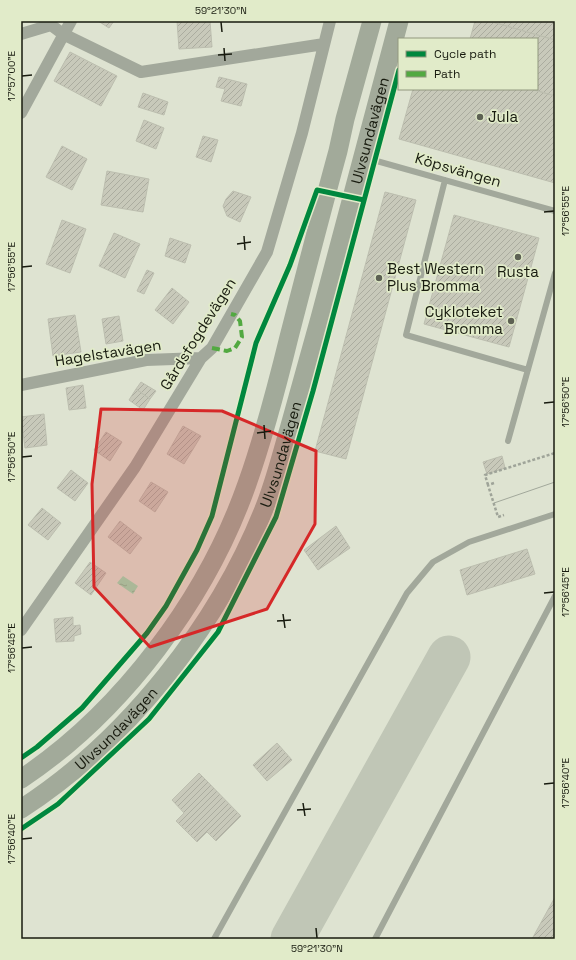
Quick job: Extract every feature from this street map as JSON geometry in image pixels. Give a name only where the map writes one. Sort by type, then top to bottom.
[{"type":"main road","name":"Ulvsundavägen","points":[[21,779],[78,735],[130,683],[190,601],[221,546],[247,485],[264,430],[338,151],[345,118],[372,21]]},
{"type":"main road","name":"Ulvsundavägen","points":[[21,809],[40,797],[98,750],[141,707],[180,659],[215,607],[247,550],[266,504],[281,459],[348,218],[362,158],[399,21]]},
{"type":"main road","points":[[338,151],[362,158]]},
{"type":"street","points":[[21,113],[71,21]]},
{"type":"street","name":"Gårdsfogdevägen","points":[[21,630],[135,467],[201,358],[212,348],[267,252],[302,133],[330,21]]},
{"type":"street","points":[[21,34],[51,25],[63,34],[141,72],[324,44]]},
{"type":"street","name":"Hagelstavägen","points":[[21,385],[146,360],[201,358]]},
{"type":"lane","name":"Köpsvängen","points":[[362,158],[555,211]]},
{"type":"lane","points":[[445,180],[406,335],[528,370]]},
{"type":"lane","points":[[547,209],[555,205]]},
{"type":"lane","points":[[508,441],[555,273]]},
{"type":"lane","points":[[214,939],[407,593],[433,562],[469,542],[555,514]]},
{"type":"lane","points":[[375,939],[555,596]]},
{"type":"path","points":[[504,515],[498,517],[485,475],[555,453]]},
{"type":"path","points":[[488,485],[494,483]]},
{"type":"highlighted area","points":[[101,409],[222,411],[316,451],[315,524],[267,609],[150,647],[94,587],[92,484]]},
{"type":"water","points":[[123,576],[138,586],[133,594],[117,583]]},
{"type":"building","points":[[98,21],[114,21],[109,28]]},
{"type":"building","points":[[177,21],[210,21],[212,47],[179,49]]},
{"type":"building","points":[[475,21],[489,21],[555,40],[555,96],[534,90],[538,90],[538,38],[470,38]]},
{"type":"building","points":[[489,21],[555,21],[555,40]]},
{"type":"building","points":[[70,52],[117,76],[101,106],[54,81]]},
{"type":"building","points":[[219,77],[247,84],[241,106],[221,101],[225,89],[216,87]]},
{"type":"building","name":"Jula","points":[[413,90],[534,90],[555,96],[555,183],[399,139]]},
{"type":"building","points":[[143,93],[168,102],[164,115],[138,107]]},
{"type":"building","points":[[144,120],[164,128],[156,149],[136,141]]},
{"type":"building","points":[[203,136],[218,140],[211,162],[196,157]]},
{"type":"building","points":[[62,146],[87,159],[72,190],[46,177]]},
{"type":"building","points":[[107,171],[149,179],[143,212],[101,205]]},
{"type":"building","points":[[233,191],[251,197],[240,222],[227,216],[223,206],[226,199]]},
{"type":"building","name":"Best Western Plus Bromma","points":[[385,192],[416,200],[346,459],[315,451]]},
{"type":"building","points":[[454,215],[539,238],[509,347],[424,324]]},
{"type":"building","points":[[62,220],[86,229],[70,273],[46,264]]},
{"type":"building","points":[[114,233],[140,244],[125,278],[99,266]]},
{"type":"building","points":[[170,238],[191,245],[185,263],[165,256]]},
{"type":"building","points":[[147,270],[154,273],[144,294],[137,291]]},
{"type":"building","points":[[172,288],[189,302],[173,324],[155,310]]},
{"type":"building","points":[[75,315],[81,352],[53,356],[48,319]]},
{"type":"building","points":[[119,316],[123,341],[106,344],[102,319]]},
{"type":"building","points":[[141,382],[156,391],[150,399],[136,389]]},
{"type":"building","points":[[83,385],[86,408],[69,410],[66,388]]},
{"type":"building","points":[[136,389],[150,399],[143,410],[129,400]]},
{"type":"building","points":[[44,414],[47,445],[25,448],[21,417]]},
{"type":"building","points":[[183,426],[201,436],[184,464],[167,454]]},
{"type":"building","points":[[106,432],[122,442],[110,461],[94,450]]},
{"type":"building","points":[[502,456],[505,468],[487,474],[483,462]]},
{"type":"building","points":[[71,470],[88,483],[75,501],[57,488]]},
{"type":"building","points":[[151,482],[168,492],[155,512],[139,501]]},
{"type":"building","points":[[42,508],[61,523],[48,540],[28,525]]},
{"type":"building","points":[[120,521],[142,538],[130,554],[108,537]]},
{"type":"building","points":[[336,526],[350,548],[318,570],[304,550]]},
{"type":"building","points":[[527,549],[535,574],[467,595],[460,570]]},
{"type":"building","points":[[90,562],[106,573],[91,595],[75,583]]},
{"type":"building","points":[[73,617],[73,626],[80,625],[81,634],[74,636],[74,641],[56,642],[54,619]]},
{"type":"building","points":[[277,743],[292,760],[267,781],[253,765]]},
{"type":"building","points":[[199,773],[241,816],[216,841],[207,832],[197,842],[176,821],[184,813],[172,800]]},
{"type":"building","points":[[555,897],[555,934],[552,939],[532,939]]},
{"type":"taxiway","points":[[292,939],[449,657]]},
{"type":"tram line","points":[[494,503],[555,482]]},
{"type":"marked path","points":[[212,348],[227,351],[235,348],[242,337],[240,321],[235,315],[231,314]]},
{"type":"cycle path","points":[[21,829],[58,804],[149,719],[218,632],[276,517],[313,391],[398,74]]},
{"type":"cycle path","points":[[21,758],[37,747],[82,708],[147,633],[166,606],[197,550],[212,516],[256,343],[290,265],[317,190],[364,200]]},
{"type":"place","name":"Jula","points":[[480,117]]},
{"type":"place","name":"Rusta","points":[[518,257]]},
{"type":"place","name":"Best Western Plus Bromma","points":[[379,278]]},
{"type":"place","name":"Cykloteket Bromma","points":[[511,321]]}]
